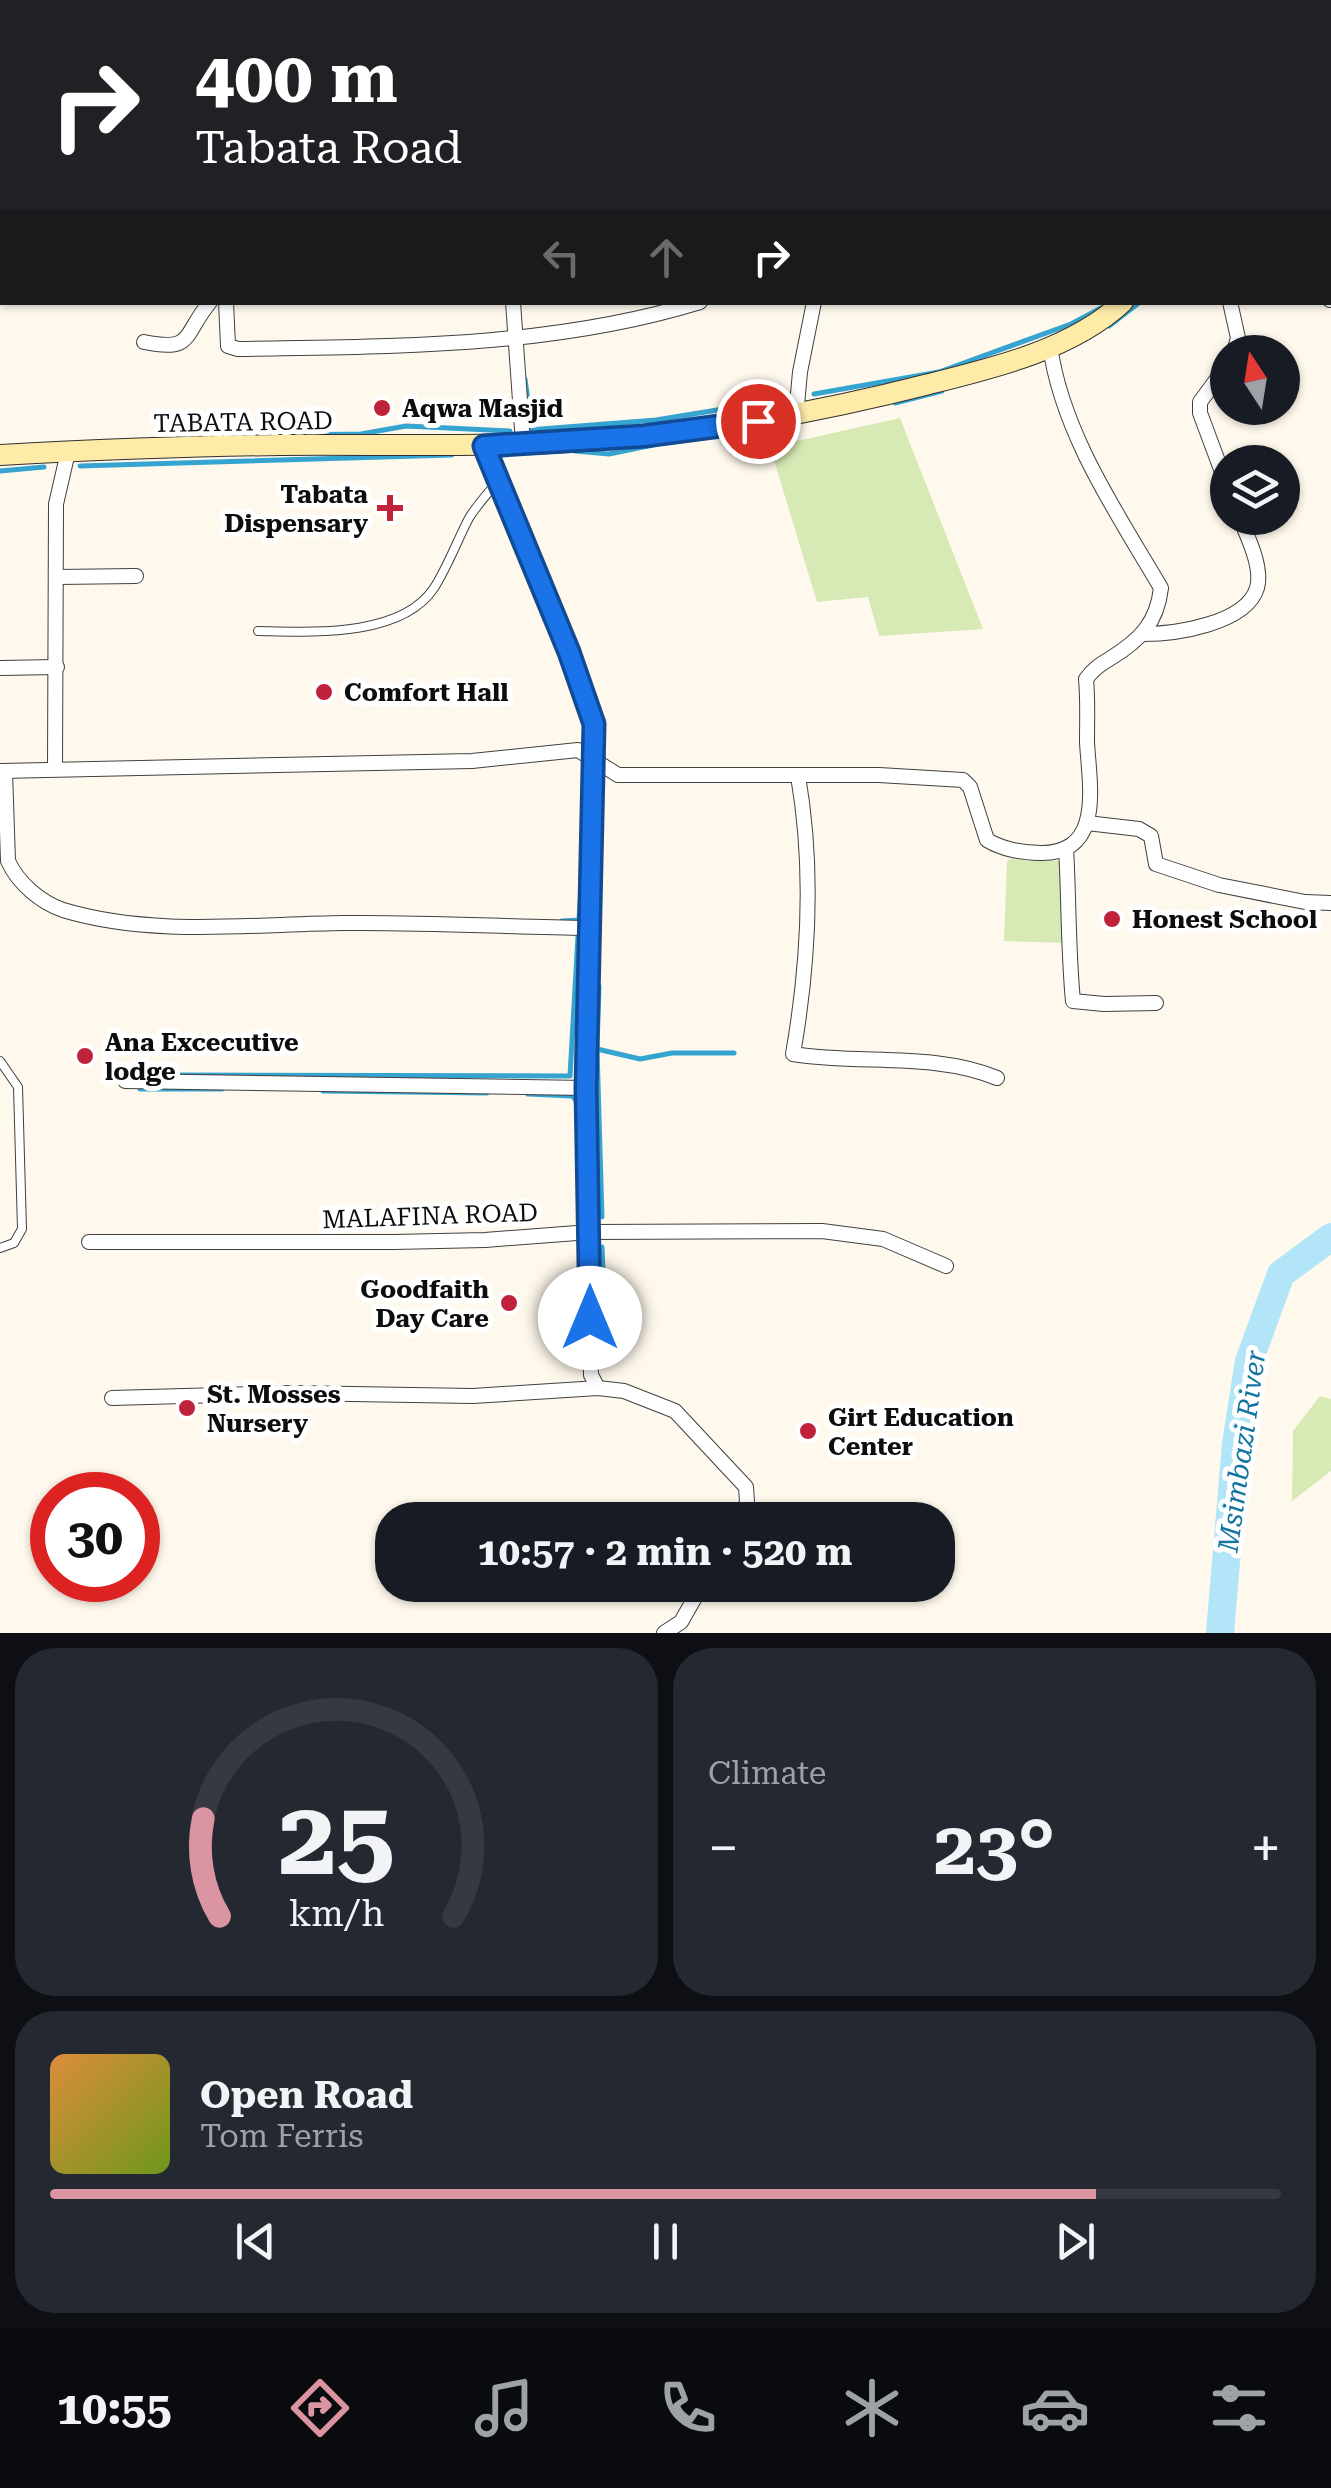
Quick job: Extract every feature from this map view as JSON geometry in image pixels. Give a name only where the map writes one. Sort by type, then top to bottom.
[{"type":"main road","name":"TABATA ROAD","points":[[0,455],[280,445],[484,446],[644,436],[796,416],[964,375],[1050,346],[1104,319],[1120,305]]},
{"type":"street","points":[[144,342],[170,348],[182,343],[208,305]]},
{"type":"street","points":[[226,305],[228,346],[238,350],[464,344],[566,333],[687,305]]},
{"type":"street","points":[[512,305],[523,443]]},
{"type":"street","points":[[796,416],[813,305]]},
{"type":"street","points":[[1231,305],[1237,335]]},
{"type":"street","points":[[588,928],[350,923],[156,925],[60,909],[28,890],[8,861],[2,771],[472,761],[578,750],[618,774],[879,775],[963,780],[970,787],[987,840],[1021,852],[1051,853],[1066,848],[1087,823],[1093,798],[1086,679],[1092,670],[1143,634],[1153,620],[1160,588],[1122,522],[1060,396],[1050,346]]},
{"type":"street","points":[[1210,388],[1200,402],[1200,414],[1212,445]]},
{"type":"street","points":[[484,446],[590,706],[594,761],[586,1088],[591,1374],[598,1388]]},
{"type":"street","points":[[55,769],[56,504],[68,452]]},
{"type":"street","points":[[1143,634],[1214,623],[1248,603],[1258,578],[1245,535]]},
{"type":"street","points":[[57,577],[136,576]]},
{"type":"street","points":[[0,668],[58,667]]},
{"type":"street","points":[[798,776],[806,822],[808,911],[806,980],[794,1054],[974,1068],[997,1078]]},
{"type":"street","points":[[1087,823],[1139,828],[1150,836],[1156,864],[1219,885],[1306,902],[1331,902]]},
{"type":"street","points":[[1066,848],[1073,1001],[1156,1003]]},
{"type":"street","points":[[124,1081],[586,1088]]},
{"type":"street","name":"MALAFINA ROAD","points":[[89,1242],[448,1241],[590,1232],[822,1231],[882,1239],[946,1266]]},
{"type":"street","points":[[112,1398],[291,1393],[473,1396],[598,1388],[624,1391],[674,1412],[746,1487],[747,1502]]},
{"type":"street","points":[[664,1633],[681,1622],[692,1602]]},
{"type":"lane","points":[[258,631],[355,629],[383,622],[415,606],[432,591],[472,514],[498,480]]},
{"type":"lane","points":[[0,1062],[18,1087],[22,1229],[14,1243],[0,1248]]},
{"type":"green space","points":[[900,418],[983,629],[879,636],[868,597],[817,602],[770,447]]},
{"type":"green space","points":[[1007,861],[1064,861],[1068,943],[1004,941]]},
{"type":"green space","points":[[1320,1396],[1331,1399],[1331,1471],[1292,1501],[1293,1431]]},
{"type":"waterway","points":[[1109,326],[1136,305]]},
{"type":"waterway","points":[[814,394],[939,372],[1071,324],[1101,308]]},
{"type":"waterway","points":[[525,379],[528,400]]},
{"type":"waterway","points":[[895,403],[942,391]]},
{"type":"waterway","points":[[528,430],[656,420],[797,397]]},
{"type":"waterway","points":[[296,435],[361,434],[406,426],[510,431]]},
{"type":"waterway","points":[[575,451],[609,454],[653,445]]},
{"type":"waterway","points":[[80,466],[452,455]]},
{"type":"waterway","points":[[0,471],[44,467]]},
{"type":"waterway","points":[[562,921],[579,920],[584,844]]},
{"type":"waterway","points":[[179,1075],[570,1076],[578,936]]},
{"type":"waterway","points":[[599,986],[602,1217]]},
{"type":"waterway","points":[[597,1049],[640,1059],[672,1053],[734,1053]]},
{"type":"waterway","points":[[140,1089],[222,1089]]},
{"type":"waterway","points":[[323,1091],[487,1093]]},
{"type":"waterway","points":[[528,1094],[572,1096],[576,1100],[580,1133]]},
{"type":"waterway","points":[[580,1219],[581,1169]]},
{"type":"waterway","name":"Msimbazi River","points":[[1220,1633],[1236,1444],[1249,1361],[1281,1274],[1331,1237]]},
{"type":"waterway","points":[[580,1246],[581,1294]]},
{"type":"waterway","points":[[602,1247],[606,1342]]},
{"type":"place","name":"Aqwa Masjid","points":[[382,408]]},
{"type":"place","name":"Tabata Dispensary","points":[[390,508]]},
{"type":"place","name":"Comfort Hall","points":[[324,692]]},
{"type":"place","name":"Honest School","points":[[1112,919]]},
{"type":"place","name":"Ana Excecutive lodge","points":[[85,1056]]},
{"type":"place","name":"Goodfaith Day Care","points":[[509,1303]]},
{"type":"place","name":"St. Mosses Nursery","points":[[187,1408]]},
{"type":"place","name":"Girt Education Center","points":[[808,1431]]},
{"type":"route","points":[[590,1318],[586,1088],[594,724],[569,652],[484,446],[644,436],[758,421]]}]
